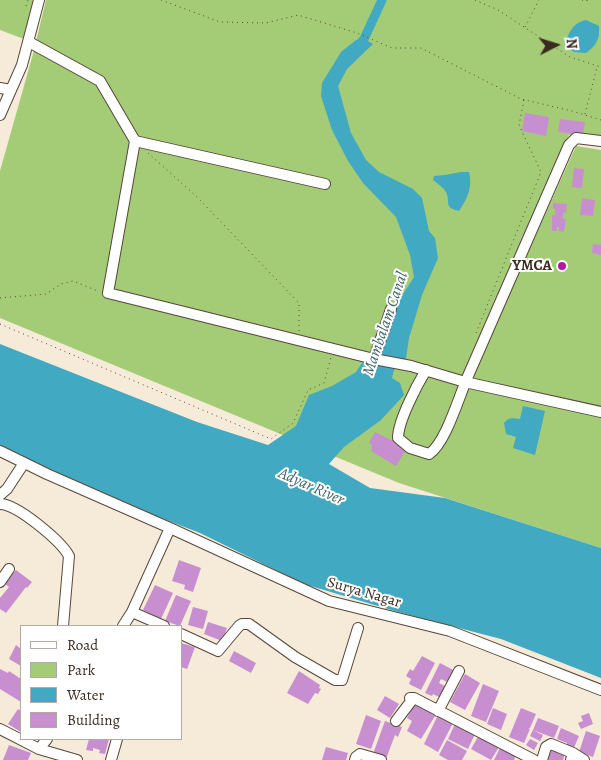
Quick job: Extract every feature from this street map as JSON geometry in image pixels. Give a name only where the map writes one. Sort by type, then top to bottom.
[{"type":"street","points":[[0,115],[22,65],[39,0]]},
{"type":"street","points":[[29,42],[100,81],[135,141],[108,293],[374,359],[411,366],[465,382],[601,412]]},
{"type":"street","points":[[0,88],[11,90]]},
{"type":"street","points":[[426,370],[400,426],[398,438],[410,448],[429,454],[435,451],[441,440],[569,145],[576,138],[601,141]]},
{"type":"street","points":[[135,141],[325,184]]},
{"type":"street","points":[[374,359],[391,309]]},
{"type":"street","name":"Surya Nagar","points":[[0,451],[329,601],[450,631],[601,690]]},
{"type":"street","points":[[0,495],[24,463]]},
{"type":"street","points":[[0,504],[9,505],[37,524],[66,550],[69,556],[63,625]]},
{"type":"street","points":[[124,625],[132,612],[170,528]]},
{"type":"street","points":[[0,582],[9,570]]},
{"type":"street","points":[[132,612],[162,625]]},
{"type":"street","points":[[182,634],[218,651],[239,626],[249,624],[295,657],[335,680],[342,680],[358,628]]},
{"type":"street","points":[[438,711],[459,672]]},
{"type":"street","points":[[396,721],[412,700],[410,698],[534,760]]},
{"type":"street","points":[[0,730],[20,739]]},
{"type":"street","points":[[22,740],[39,748],[77,760]]},
{"type":"street","points":[[39,748],[45,740]]},
{"type":"street","points":[[111,760],[118,740]]},
{"type":"street","points":[[542,760],[546,747],[552,744],[572,757],[584,760]]},
{"type":"street","points":[[355,760],[360,754],[381,760]]},
{"type":"path","points":[[26,6],[28,0]]},
{"type":"path","points":[[161,0],[220,22],[266,23],[298,15],[357,33],[392,48],[421,48],[525,100],[601,120]]},
{"type":"path","points":[[475,0],[498,10],[570,57],[601,67]]},
{"type":"path","points":[[525,28],[539,0]]},
{"type":"path","points":[[582,0],[587,0]]},
{"type":"path","points":[[584,115],[597,67]]},
{"type":"path","points":[[476,334],[541,172],[519,126],[525,100]]},
{"type":"path","points":[[149,154],[197,197],[299,303],[299,340]]},
{"type":"path","points":[[0,298],[46,294],[61,284],[73,280],[92,289],[108,293]]},
{"type":"path","points":[[0,324],[271,439],[293,423],[308,390],[324,382],[333,348]]},
{"type":"green space","points":[[0,0],[33,0],[24,39],[0,30]]},
{"type":"green space","points":[[46,0],[601,0],[601,138],[569,135],[456,391],[465,393],[576,146],[601,150],[601,548],[399,483],[0,318],[0,171]]},
{"type":"water","points":[[586,20],[599,26],[598,38],[595,45],[586,53],[574,52],[564,46],[574,26]]},
{"type":"water","name":"Adyar River","points":[[364,39],[373,44],[347,69],[338,86],[351,133],[366,160],[379,172],[413,189],[422,198],[429,231],[435,238],[438,258],[422,295],[409,338],[406,358],[395,366],[392,378],[400,383],[404,395],[381,420],[344,447],[329,464],[370,488],[445,498],[601,548],[601,678],[501,639],[398,612],[304,584],[200,533],[0,456],[0,344],[197,422],[268,445],[296,426],[309,395],[332,386],[356,372],[364,360],[381,352],[396,305],[414,277],[410,255],[396,217],[363,183],[348,161],[332,130],[321,96],[322,83],[341,52],[356,40]]},
{"type":"water","points":[[469,172],[470,188],[459,211],[449,206],[446,192],[433,180],[434,176]]},
{"type":"water","points":[[523,406],[545,411],[535,455],[513,448],[516,437],[506,434],[504,423],[511,418],[520,419]]},
{"type":"building","points":[[525,113],[549,117],[546,136],[522,131]]},
{"type":"building","points":[[560,119],[585,122],[583,135],[558,132]]},
{"type":"building","points":[[574,168],[584,169],[582,188],[572,187]]},
{"type":"building","points":[[582,198],[595,200],[593,216],[580,215]]},
{"type":"building","points":[[553,203],[567,204],[566,213],[563,212],[563,219],[566,219],[564,232],[559,231],[559,227],[557,227],[557,231],[552,231],[552,215],[555,215]]},
{"type":"building","points":[[593,244],[601,245],[601,255],[592,253]]},
{"type":"building","points":[[375,432],[407,448],[396,466],[371,451],[372,445],[369,443]]},
{"type":"building","points":[[179,560],[201,568],[193,592],[184,589],[185,585],[172,581]]},
{"type":"building","points":[[16,570],[32,582],[6,613],[0,609],[0,598],[9,587],[5,584]]},
{"type":"building","points":[[155,585],[173,593],[161,619],[143,610]]},
{"type":"building","points":[[176,595],[191,601],[180,625],[165,621]]},
{"type":"building","points":[[193,607],[208,611],[203,629],[188,625]]},
{"type":"building","points":[[208,622],[227,628],[222,641],[204,634]]},
{"type":"building","points":[[182,643],[195,647],[187,669],[182,667]]},
{"type":"building","points":[[16,645],[20,648],[20,665],[9,659]]},
{"type":"building","points":[[234,651],[256,663],[251,673],[229,661]]},
{"type":"building","points":[[422,656],[435,663],[421,690],[409,684],[411,679],[406,676],[410,669],[413,671]]},
{"type":"building","points":[[440,663],[455,671],[449,683],[441,679],[439,683],[447,687],[441,698],[425,693]]},
{"type":"building","points":[[0,669],[8,673],[9,671],[20,678],[20,701],[0,689]]},
{"type":"building","points":[[299,671],[320,685],[319,688],[321,689],[318,694],[315,693],[308,704],[287,693]]},
{"type":"building","points":[[465,674],[480,683],[465,710],[450,702]]},
{"type":"building","points":[[483,684],[499,691],[486,722],[471,716]]},
{"type":"building","points":[[385,696],[399,704],[390,718],[377,710]]},
{"type":"building","points":[[416,701],[434,711],[432,714],[435,716],[421,739],[407,731],[412,721],[407,718]]},
{"type":"building","points":[[493,708],[507,714],[501,730],[487,724]]},
{"type":"building","points":[[521,708],[536,714],[530,728],[528,728],[530,729],[524,743],[509,737]]},
{"type":"building","points":[[18,709],[20,710],[20,731],[8,724]]},
{"type":"building","points":[[589,713],[593,724],[581,729],[578,723],[583,721],[581,716]]},
{"type":"building","points":[[366,715],[381,721],[371,749],[356,744]]},
{"type":"building","points":[[438,715],[453,723],[438,752],[424,744]]},
{"type":"building","points":[[538,718],[559,726],[554,738],[533,730]]},
{"type":"building","points":[[385,721],[402,727],[398,737],[395,735],[386,759],[373,754]]},
{"type":"building","points":[[455,724],[475,734],[468,749],[448,739]]},
{"type":"building","points":[[561,728],[579,736],[573,750],[566,747],[567,743],[557,739]]},
{"type":"building","points":[[533,730],[543,735],[540,741],[530,736]]},
{"type":"building","points":[[586,731],[600,736],[593,757],[579,752]]},
{"type":"building","points":[[479,735],[499,747],[491,760],[471,749]]},
{"type":"building","points":[[530,739],[538,743],[534,750],[526,745]]},
{"type":"building","points":[[89,740],[109,740],[105,754],[99,753],[100,750],[93,748],[93,751],[86,750]]},
{"type":"building","points":[[447,740],[467,751],[462,760],[448,760],[439,755]]},
{"type":"building","points":[[9,745],[31,753],[28,760],[3,760]]},
{"type":"building","points":[[326,747],[348,753],[346,760],[322,760]]},
{"type":"building","points":[[500,748],[516,755],[514,760],[494,760]]},
{"type":"building","points":[[549,748],[565,753],[563,760],[546,760]]},
{"type":"waterway","name":"Mambalam Canal","points":[[356,48],[364,39],[382,0]]},
{"type":"place","name":"YMCA","points":[[562,266]]}]
